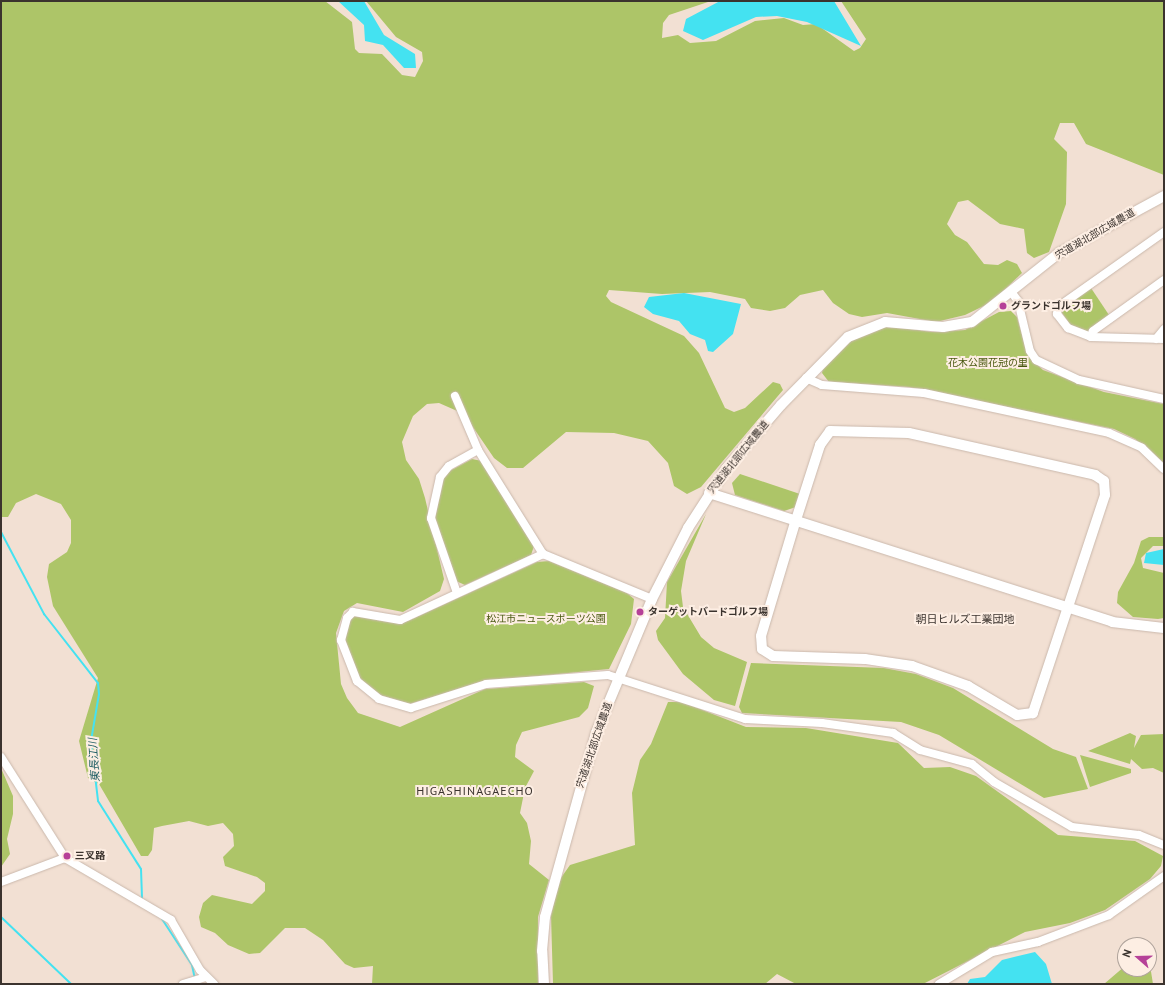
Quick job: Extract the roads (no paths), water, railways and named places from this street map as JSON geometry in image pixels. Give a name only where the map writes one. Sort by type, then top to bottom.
[{"type":"street","name":"宍道湖北部広域農道","points":[[544,984],[542,951],[545,917],[588,759],[618,679],[652,599],[709,493],[748,442],[806,378],[861,329],[896,321],[958,327],[988,314],[1059,253],[1164,196]]},
{"type":"street","points":[[1164,232],[1058,306],[1061,321],[1091,337],[1160,339],[1164,329]]},
{"type":"street","points":[[1091,337],[1093,331],[1164,280]]},
{"type":"street","points":[[1012,292],[1018,300],[1030,350],[1036,360],[1080,380],[1164,399]]},
{"type":"street","points":[[806,378],[822,385],[924,393],[1109,433],[1142,448],[1164,469]]},
{"type":"street","points":[[455,396],[478,450],[543,554],[652,599]]},
{"type":"street","points":[[830,431],[909,433],[1096,475],[1104,481],[1105,495],[1069,609],[1038,708],[1027,716],[1013,714],[968,686],[912,666],[865,659],[770,656],[762,649],[760,639],[820,444],[830,431]]},
{"type":"street","points":[[457,593],[431,518],[440,477],[449,466],[478,450]]},
{"type":"street","points":[[709,493],[795,523],[1069,609],[1132,627],[1164,628]]},
{"type":"street","points":[[543,554],[400,620],[358,611],[347,618],[341,640],[357,681],[365,691],[398,707],[411,708],[486,684],[608,675],[745,719],[822,723],[893,733],[920,750],[972,764],[994,782],[1072,826],[1139,835],[1164,845]]},
{"type":"street","points":[[1,757],[65,858],[171,920],[206,977],[214,984]]},
{"type":"street","points":[[1,882],[65,858]]},
{"type":"street","points":[[940,984],[992,952],[1038,942],[1109,915],[1164,876]]},
{"type":"street","points":[[183,984],[206,977]]},
{"type":"water","points":[[338,1],[364,1],[384,35],[415,54],[416,68],[404,68],[383,45],[365,41],[364,25]]},
{"type":"water","points":[[720,1],[834,1],[861,46],[807,22],[777,16],[756,17],[703,40],[683,31],[686,19]]},
{"type":"water","points":[[684,293],[741,304],[733,334],[713,352],[708,351],[705,340],[690,334],[679,321],[653,314],[644,307],[649,297]]},
{"type":"water","points":[[1164,549],[1164,565],[1144,563],[1146,553]]},
{"type":"water","points":[[1035,952],[1046,964],[1052,984],[967,984],[970,979],[985,977],[1002,960]]},
{"type":"waterway","name":"東長江川","points":[[1,532],[44,614],[98,683],[99,694],[91,741],[98,801],[141,869],[142,901]]},
{"type":"waterway","points":[[1,917],[71,984]]},
{"type":"waterway","name":"東長江川","points":[[162,919],[192,965],[195,979]]},
{"type":"place","name":"グランドゴルフ場","points":[[1003,306]]},
{"type":"place","name":"ターゲットバードゴルフ場","points":[[640,612]]},
{"type":"place","name":"三叉路","points":[[67,856]]},
{"type":"district","name":"朝日ヒルズ工業団地","points":[[965,619]]},
{"type":"district","name":"HIGASHINAGAECHO","points":[[475,791]]},
{"type":"park label","name":"花木公園花冠の里","points":[[988,363]]},
{"type":"park label","name":"松江市ニュースポーツ公園","points":[[546,619]]}]
